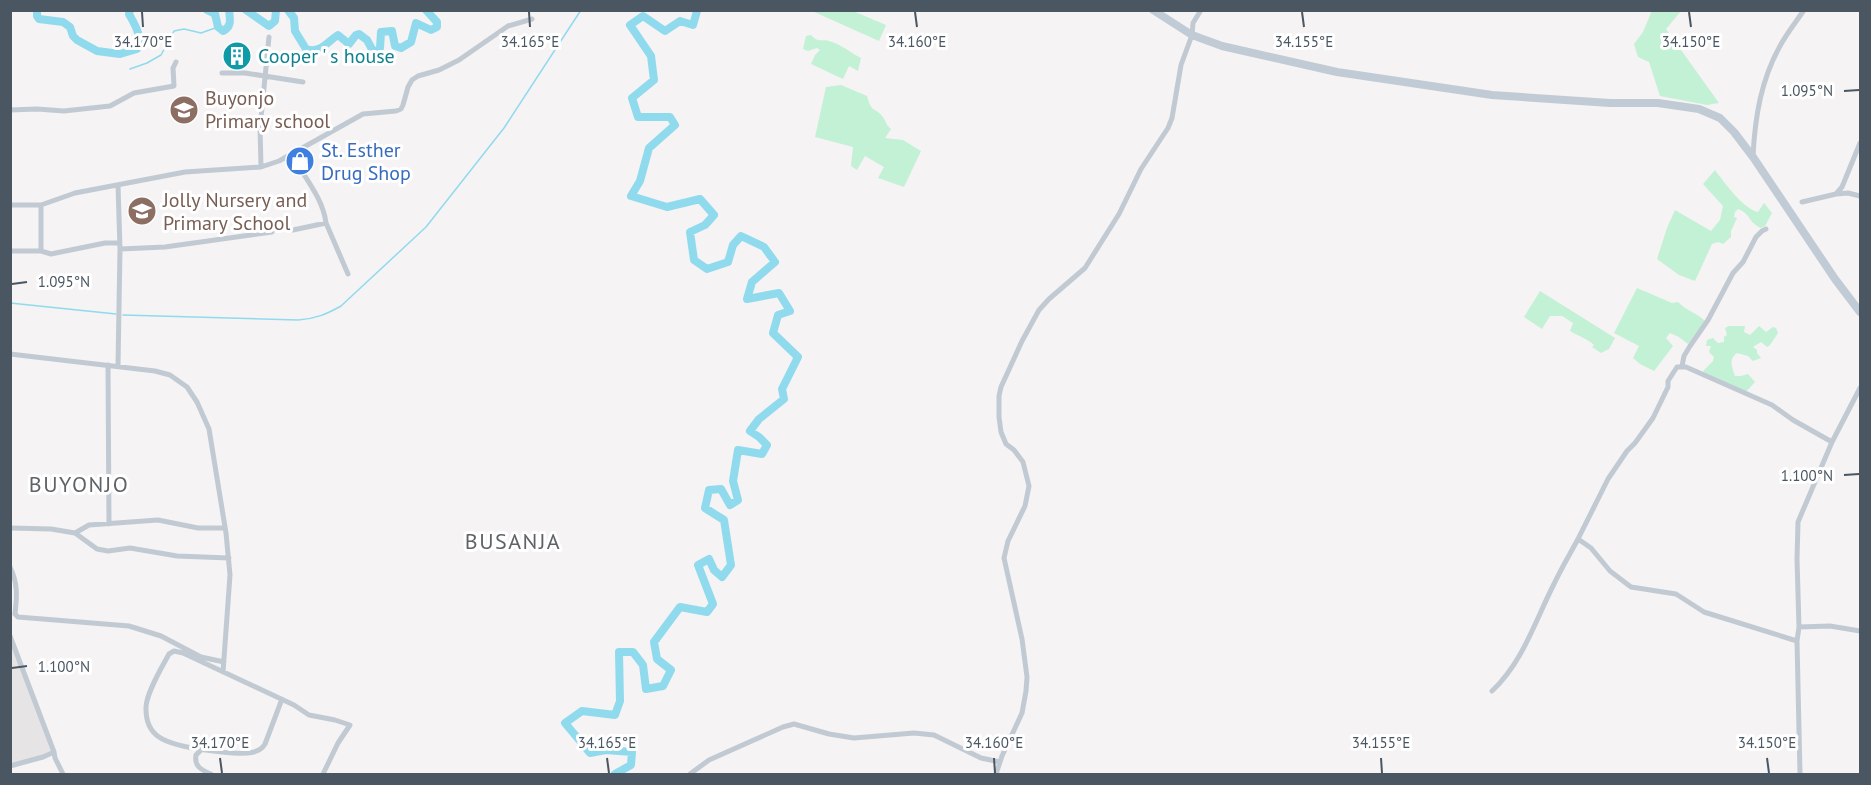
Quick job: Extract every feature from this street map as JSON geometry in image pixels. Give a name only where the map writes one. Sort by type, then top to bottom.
[{"type":"street","points":[[1153,10],[1191,35],[1221,46],[1337,72],[1492,94],[1584,102],[1691,106],[1720,118],[1753,157],[1834,279],[1860,312]]},
{"type":"street","points":[[996,774],[1022,712],[1026,691],[1026,664],[1022,639],[1004,558],[1008,541],[1025,506],[1029,486],[1023,462],[1006,444],[1000,432],[1001,387],[1039,310],[1085,268],[1119,214],[1141,169],[1168,128],[1172,118],[1181,65],[1193,23],[1201,10]]},
{"type":"street","points":[[1753,157],[1761,91],[1780,46],[1804,10]]},
{"type":"street","points":[[10,205],[41,205],[75,193],[185,172],[261,167],[292,155],[363,114],[401,109],[412,80],[459,60],[508,26],[532,19]]},
{"type":"street","points":[[261,167],[260,128],[268,37]]},
{"type":"street","points":[[10,110],[64,111],[110,106],[134,93],[174,86],[173,68],[176,62]]},
{"type":"street","points":[[222,73],[245,73],[303,82]]},
{"type":"street","points":[[1836,194],[1842,187],[1860,143]]},
{"type":"street","points":[[292,155],[317,196],[348,274]]},
{"type":"street","points":[[118,185],[118,366]]},
{"type":"street","points":[[1802,202],[1836,194],[1860,196]]},
{"type":"street","points":[[41,205],[41,251]]},
{"type":"street","points":[[293,230],[326,223]]},
{"type":"street","points":[[1682,366],[1684,356],[1708,320],[1733,273],[1743,262],[1756,237],[1766,229]]},
{"type":"street","points":[[10,251],[41,251],[51,254],[105,243],[119,246],[165,247],[272,232]]},
{"type":"street","points":[[10,354],[143,369],[170,375],[184,384],[194,396],[209,429],[229,558],[231,588],[223,672]]},
{"type":"street","points":[[108,365],[109,524]]},
{"type":"street","points":[[1492,691],[1510,671],[1532,634],[1536,620],[1554,583],[1608,479],[1653,418],[1668,387],[1668,381],[1677,367],[1682,366],[1772,405],[1832,442]]},
{"type":"street","points":[[1800,774],[1797,642],[1799,627],[1798,522],[1832,442],[1860,388]]},
{"type":"street","points":[[75,533],[89,525],[158,520],[198,528],[225,528]]},
{"type":"street","points":[[10,528],[51,529],[75,533],[97,549],[108,551],[130,548],[177,556],[229,558]]},
{"type":"street","points":[[1578,539],[1591,548],[1610,571],[1631,587],[1676,594],[1704,612],[1797,642]]},
{"type":"street","points":[[10,567],[15,576],[17,588],[15,614],[18,617],[129,626],[162,636],[205,658],[224,662]]},
{"type":"street","points":[[1799,627],[1830,626],[1860,631]]},
{"type":"street","points":[[10,636],[55,759],[63,774]]},
{"type":"street","points":[[282,699],[262,749],[250,752],[182,747],[154,733],[147,720],[146,702],[168,656],[172,651],[183,653],[282,699],[309,715],[350,725],[338,743],[323,774]]},
{"type":"street","points":[[690,774],[710,760],[789,724],[854,738],[914,733],[934,735],[981,758],[1000,762]]},
{"type":"street","points":[[201,750],[196,755],[196,762],[201,770],[210,774]]},
{"type":"street","points":[[10,766],[54,752]]},
{"type":"shaded area","points":[[10,642],[52,750],[35,759],[10,764]]},
{"type":"green space","points":[[812,11],[853,11],[886,25],[879,41]]},
{"type":"green space","points":[[1650,11],[1681,11],[1666,29],[1719,103],[1707,105],[1660,96],[1649,62],[1638,57],[1634,44],[1643,32]]},
{"type":"green space","points":[[811,35],[818,40],[838,44],[861,58],[858,71],[849,66],[843,79],[811,64],[820,50],[817,48],[808,51],[803,49],[806,36]]},
{"type":"green space","points":[[841,85],[867,96],[872,108],[882,116],[891,129],[885,138],[903,140],[921,151],[904,187],[878,178],[884,167],[865,156],[857,170],[851,166],[853,147],[815,137],[826,87]]},
{"type":"green space","points":[[1715,170],[1746,206],[1758,212],[1764,203],[1772,213],[1765,226],[1761,228],[1738,209],[1735,212],[1734,217],[1737,218],[1731,231],[1731,237],[1723,244],[1718,242],[1712,244],[1695,281],[1679,275],[1657,259],[1675,210],[1711,231],[1720,220],[1723,206],[1703,184]]},
{"type":"green space","points":[[1637,288],[1672,303],[1678,302],[1705,321],[1688,344],[1670,333],[1666,338],[1673,346],[1654,371],[1633,358],[1639,346],[1614,333]]},
{"type":"green space","points":[[1540,291],[1615,338],[1609,349],[1601,353],[1592,347],[1594,345],[1570,331],[1573,323],[1562,316],[1550,316],[1542,329],[1524,317]]},
{"type":"green space","points":[[1745,326],[1744,332],[1750,335],[1759,326],[1766,332],[1773,327],[1776,328],[1778,333],[1767,347],[1761,342],[1753,347],[1761,358],[1753,361],[1748,356],[1737,353],[1732,358],[1735,376],[1748,374],[1755,382],[1744,394],[1709,378],[1703,371],[1714,357],[1709,352],[1711,346],[1706,346],[1707,340],[1713,338],[1718,343],[1724,342],[1724,337],[1727,335],[1725,328]]},
{"type":"waterway","points":[[37,10],[39,19],[63,22],[70,27],[77,40],[97,51],[120,54],[137,49],[139,45],[139,36],[129,14],[130,10]]},
{"type":"waterway","points":[[207,10],[215,14],[218,27],[223,31],[229,25],[229,10]]},
{"type":"waterway","points":[[246,10],[269,26],[275,21],[276,10]]},
{"type":"waterway","points":[[288,10],[294,18],[295,31],[306,49],[319,49],[338,35],[349,44],[359,34],[376,52],[380,48],[381,32],[392,31],[395,46],[401,48],[411,42],[416,23],[431,30],[437,27],[437,22],[426,10]]},
{"type":"waterway","points":[[123,315],[298,320],[321,316],[341,306],[426,227],[504,128],[581,10]]},
{"type":"waterway","points":[[615,774],[631,765],[632,752],[606,750],[590,753],[565,723],[582,711],[615,715],[620,701],[619,652],[633,652],[643,665],[646,689],[663,686],[671,670],[657,659],[654,642],[680,607],[707,612],[713,604],[698,565],[709,559],[714,570],[722,577],[731,565],[724,520],[705,508],[709,490],[721,489],[730,505],[738,500],[733,481],[738,450],[762,454],[767,445],[750,431],[759,419],[784,399],[782,389],[798,357],[773,333],[778,315],[790,311],[779,293],[747,299],[752,282],[775,262],[764,247],[741,236],[733,245],[728,262],[707,269],[694,260],[690,232],[705,225],[714,215],[700,199],[667,207],[631,196],[640,181],[649,148],[675,125],[670,117],[638,117],[632,98],[654,80],[651,56],[630,25],[643,16],[665,31],[680,21],[693,25],[696,10]]},
{"type":"waterway","points":[[130,69],[161,55],[174,31],[184,29],[201,33],[218,27]]},
{"type":"waterway","points":[[10,303],[116,314]]},
{"type":"place","name":"Cooper ' s house","points":[[237,56]]},
{"type":"place","name":"Buyonjo Primary school","points":[[184,110]]},
{"type":"place","name":"St. Esther Drug Shop","points":[[300,161]]},
{"type":"place","name":"Jolly Nursery and Primary School","points":[[142,211]]},
{"type":"district","name":"BUYONJO","points":[[79,484]]},
{"type":"district","name":"BUSANJA","points":[[513,541]]}]
